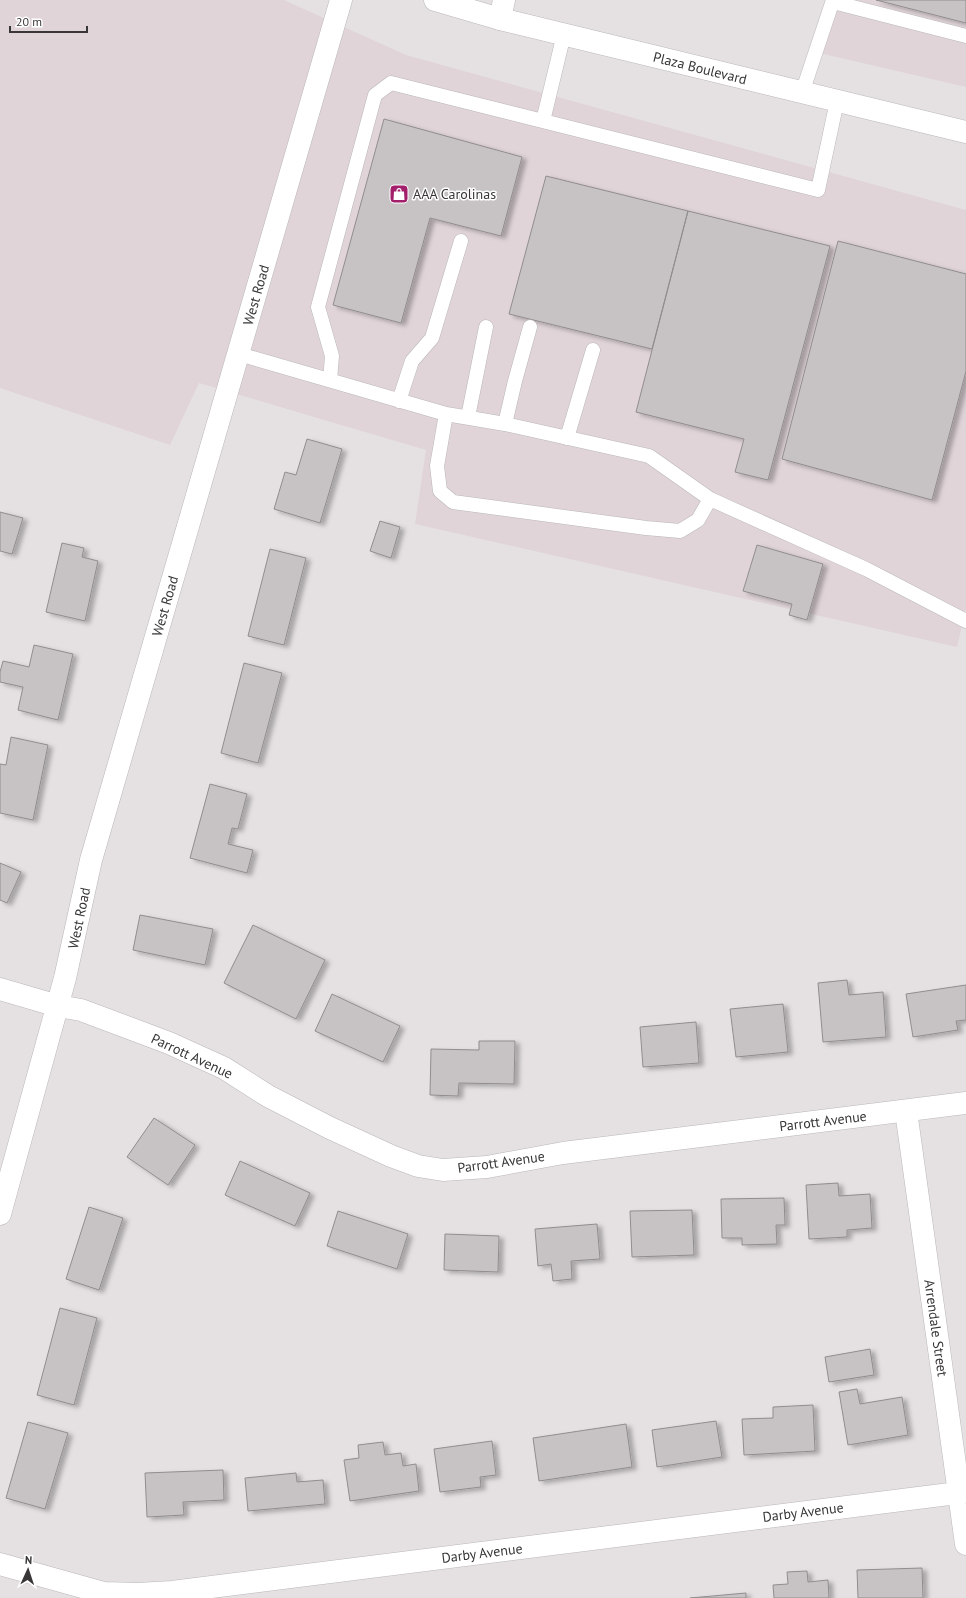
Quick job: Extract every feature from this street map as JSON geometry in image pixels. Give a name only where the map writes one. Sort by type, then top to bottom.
[{"type":"street","name":"West Road","points":[[0,1214],[66,978],[91,860],[341,0]]},
{"type":"street","name":"Plaza Boulevard","points":[[435,0],[502,9],[564,34],[966,132]]},
{"type":"street","name":"Parrott Avenue","points":[[0,989],[58,1006],[81,1010],[170,1043],[224,1068],[275,1099],[391,1156],[418,1166],[442,1170],[487,1167],[563,1153],[966,1103]]},
{"type":"street","name":"Arrendale Street","points":[[906,1111],[962,1492],[966,1544]]},
{"type":"street","name":"Darby Avenue","points":[[0,1564],[104,1593],[138,1594],[172,1592],[962,1492]]},
{"type":"lane","points":[[802,93],[833,1],[966,36]]},
{"type":"lane","points":[[543,121],[564,34]]},
{"type":"lane","points":[[330,380],[332,356],[318,307],[375,96],[391,83],[818,190],[837,101]]},
{"type":"lane","points":[[399,401],[412,362],[432,338],[461,241]]},
{"type":"lane","points":[[468,418],[486,327]]},
{"type":"lane","points":[[506,424],[515,381],[530,327]]},
{"type":"lane","points":[[566,438],[593,350]]},
{"type":"lane","points":[[239,354],[446,414],[506,424],[649,456],[710,499],[866,569],[966,621]]},
{"type":"lane","points":[[446,414],[437,466],[440,491],[453,502],[646,528],[680,531],[698,520],[710,499]]},
{"type":"shaded area","points":[[0,0],[284,0],[406,55],[966,210],[966,608],[957,647],[415,524],[426,450],[199,383],[170,445],[0,388]]},
{"type":"shaded area","points":[[828,0],[966,0],[966,87],[815,52]]},
{"type":"building","points":[[876,0],[966,0],[966,23]]},
{"type":"building","points":[[384,119],[522,157],[501,236],[430,218],[401,323],[333,305]]},
{"type":"building","points":[[546,176],[688,211],[652,349],[509,314]]},
{"type":"building","points":[[688,211],[830,246],[768,480],[735,472],[744,439],[636,412]]},
{"type":"building","points":[[838,241],[966,274],[966,371],[932,500],[782,459]]},
{"type":"building","points":[[307,439],[342,449],[320,523],[274,509],[285,472],[296,475]]},
{"type":"building","points":[[0,512],[23,518],[12,554],[0,551]]},
{"type":"building","points":[[380,521],[400,527],[391,558],[370,551]]},
{"type":"building","points":[[62,543],[84,548],[82,557],[98,561],[85,621],[46,612]]},
{"type":"building","points":[[757,545],[823,564],[807,620],[789,615],[792,604],[743,591]]},
{"type":"building","points":[[270,549],[306,558],[284,645],[248,636]]},
{"type":"building","points":[[34,645],[73,654],[58,720],[18,710],[23,687],[0,682],[0,672],[3,661],[29,667]]},
{"type":"building","points":[[244,663],[282,673],[258,763],[221,753]]},
{"type":"building","points":[[11,737],[48,745],[33,820],[0,813],[0,764],[6,765]]},
{"type":"building","points":[[210,784],[247,794],[238,829],[232,828],[228,844],[253,850],[247,873],[190,858]]},
{"type":"building","points":[[0,863],[21,872],[7,903],[0,900]]},
{"type":"building","points":[[140,915],[213,929],[205,965],[133,950]]},
{"type":"building","points":[[253,925],[325,960],[296,1019],[224,983]]},
{"type":"building","points":[[847,980],[849,995],[883,992],[886,1037],[823,1042],[818,983]]},
{"type":"building","points":[[966,985],[966,1020],[956,1021],[958,1030],[913,1037],[906,994]]},
{"type":"building","points":[[332,994],[400,1026],[383,1062],[315,1031]]},
{"type":"building","points":[[783,1004],[788,1052],[736,1057],[730,1009]]},
{"type":"building","points":[[696,1022],[699,1063],[643,1067],[640,1027]]},
{"type":"building","points":[[479,1041],[515,1041],[514,1084],[459,1083],[458,1096],[430,1095],[431,1049],[479,1050]]},
{"type":"building","points":[[154,1118],[195,1145],[168,1185],[127,1157]]},
{"type":"building","points":[[240,1161],[310,1193],[295,1226],[225,1195]]},
{"type":"building","points":[[838,1183],[839,1196],[870,1194],[872,1228],[847,1230],[847,1237],[809,1239],[806,1185]]},
{"type":"building","points":[[784,1198],[785,1225],[776,1225],[777,1244],[742,1245],[742,1238],[722,1238],[721,1199]]},
{"type":"building","points":[[89,1207],[123,1218],[99,1290],[66,1279]]},
{"type":"building","points":[[692,1210],[694,1255],[632,1257],[630,1211]]},
{"type":"building","points":[[338,1211],[408,1234],[397,1269],[327,1246]]},
{"type":"building","points":[[597,1224],[600,1259],[571,1261],[572,1279],[553,1281],[551,1264],[538,1266],[535,1229]]},
{"type":"building","points":[[445,1234],[499,1236],[498,1272],[444,1270]]},
{"type":"building","points":[[60,1308],[97,1318],[74,1405],[37,1395]]},
{"type":"building","points":[[870,1349],[874,1375],[829,1382],[825,1357]]},
{"type":"building","points":[[857,1389],[860,1404],[902,1397],[908,1435],[848,1445],[839,1392]]},
{"type":"building","points":[[813,1405],[815,1451],[744,1455],[742,1419],[773,1418],[773,1407]]},
{"type":"building","points":[[716,1421],[722,1457],[657,1467],[652,1430]]},
{"type":"building","points":[[28,1422],[68,1433],[45,1509],[6,1498]]},
{"type":"building","points":[[626,1424],[632,1467],[539,1481],[533,1438]]},
{"type":"building","points":[[492,1441],[496,1475],[480,1477],[481,1487],[440,1492],[434,1449]]},
{"type":"building","points":[[383,1442],[385,1455],[401,1453],[403,1466],[416,1464],[419,1491],[350,1501],[344,1460],[359,1458],[358,1445]]},
{"type":"building","points":[[223,1470],[224,1500],[183,1502],[184,1515],[147,1517],[145,1473]]},
{"type":"building","points":[[296,1473],[297,1482],[323,1480],[325,1504],[248,1511],[245,1478]]},
{"type":"building","points":[[922,1568],[923,1598],[858,1598],[857,1570]]},
{"type":"building","points":[[807,1571],[808,1582],[828,1580],[829,1598],[774,1598],[773,1585],[788,1584],[787,1572]]},
{"type":"building","points":[[746,1593],[746,1598],[690,1598]]},
{"type":"place","name":"AAA Carolinas","points":[[399,194]]}]
